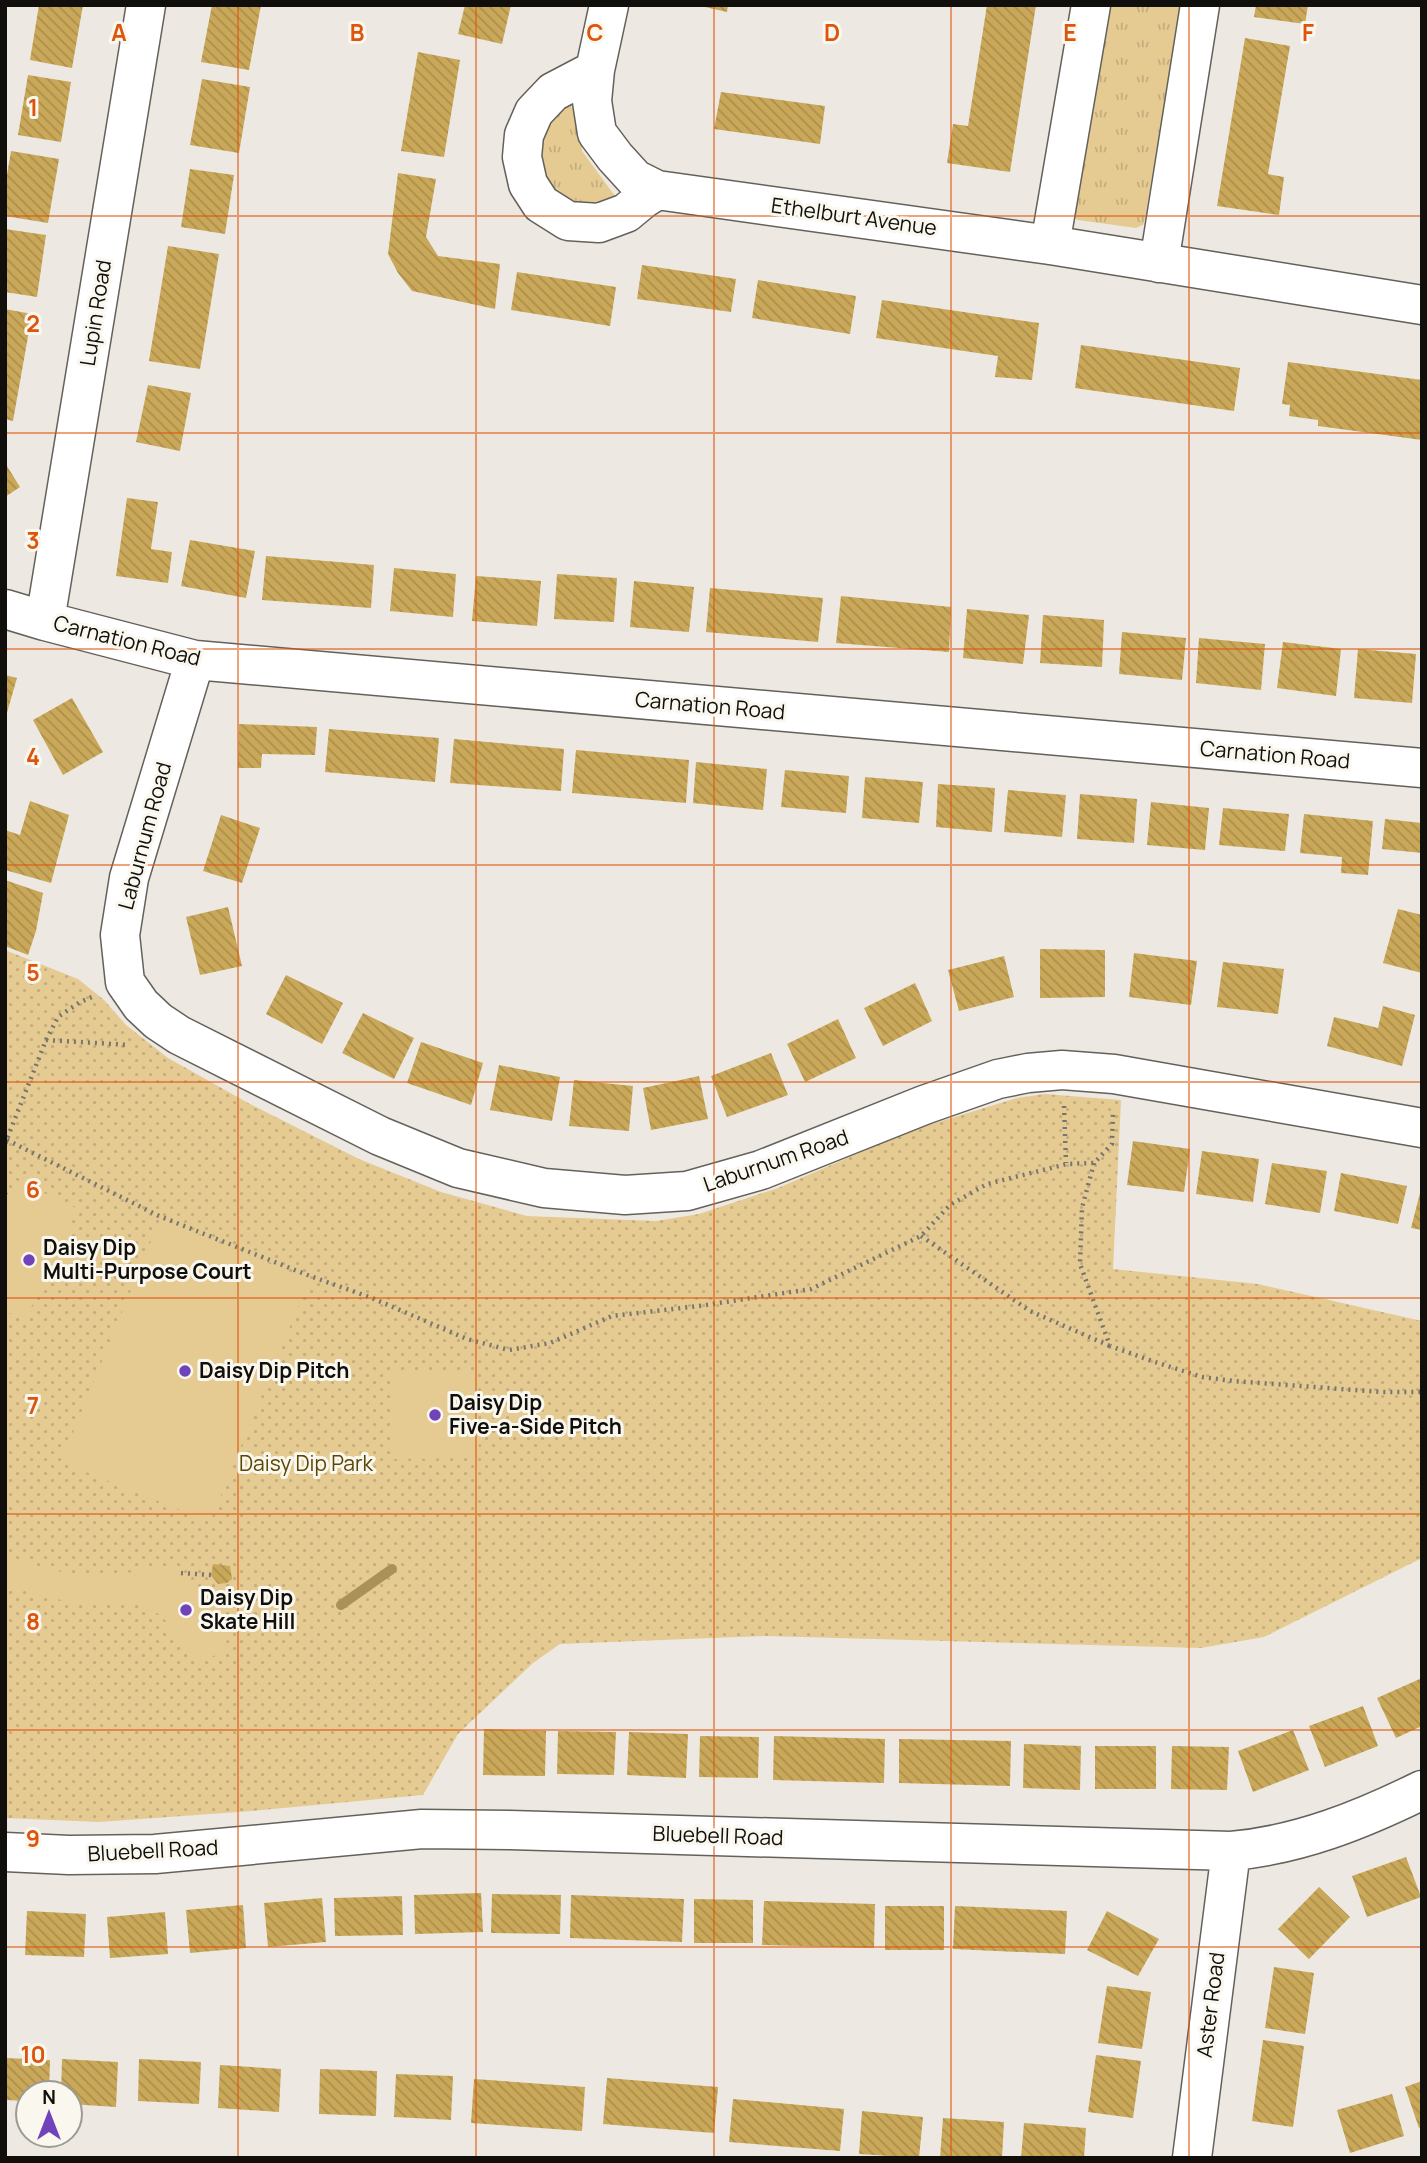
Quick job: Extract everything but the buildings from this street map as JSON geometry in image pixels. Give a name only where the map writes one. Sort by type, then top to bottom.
[{"type":"street","name":"Lupin Road","points":[[45,621],[146,5]]},
{"type":"street","name":"Ethelburt Avenue","points":[[609,5],[595,70],[592,101],[597,133],[635,179],[657,190],[1050,244],[1422,305]]},
{"type":"street","points":[[1050,244],[1090,5]]},
{"type":"street","points":[[1158,263],[1200,5]]},
{"type":"street","points":[[595,70],[553,92],[534,112],[524,135],[522,157],[528,184],[541,204],[568,221],[598,223],[625,214],[657,190]]},
{"type":"street","name":"Carnation Road","points":[[5,609],[195,660],[1422,768]]},
{"type":"street","name":"Laburnum Road","points":[[195,660],[129,878],[120,934],[125,982],[141,1005],[179,1035],[380,1136],[458,1168],[544,1188],[625,1195],[687,1191],[761,1170],[924,1105],[998,1079],[1062,1070],[1114,1074],[1422,1128]]},
{"type":"street","name":"Bluebell Road","points":[[5,1853],[155,1854],[422,1829],[1231,1851],[1265,1848],[1302,1839],[1340,1826],[1422,1790]]},
{"type":"street","name":"Aster Road","points":[[1192,2158],[1231,1851]]},
{"type":"path","points":[[80,1002],[58,1017],[46,1040],[6,1142],[159,1216],[372,1298],[467,1339],[509,1350],[550,1343],[612,1316],[811,1289],[920,1236],[950,1205],[987,1184],[1066,1164],[1094,1163]]},
{"type":"path","points":[[46,1040],[145,1046],[179,1035]]},
{"type":"path","points":[[1062,1070],[1066,1164]]},
{"type":"path","points":[[1110,1346],[1080,1264],[1082,1208],[1094,1163],[1112,1144],[1113,1102]]},
{"type":"path","points":[[920,1236],[1030,1311],[1155,1363],[1202,1377],[1233,1381],[1382,1392],[1422,1392]]},
{"type":"path","points":[[181,1573],[212,1575]]},
{"type":"green space","points":[[1102,5],[1180,5],[1145,219],[1143,225],[1136,228],[1078,220],[1071,216]]},
{"type":"green space","points":[[568,101],[580,122],[582,151],[618,200],[577,209],[550,190],[539,151],[551,107]]},
{"type":"green space","name":"Daisy Dip Park","points":[[5,950],[78,979],[104,1000],[126,1025],[168,1058],[250,1104],[359,1159],[441,1192],[527,1216],[656,1221],[699,1214],[778,1188],[912,1130],[1017,1098],[1045,1094],[1121,1100],[1113,1269],[1258,1284],[1422,1321],[1422,1558],[1264,1637],[1201,1648],[766,1636],[560,1644],[533,1663],[458,1734],[423,1795],[99,1822],[5,1818]]},
{"type":"green space","name":"Daisy Dip Multi-Purpose Court","points":[[16,1180],[78,1209],[25,1320],[5,1311],[5,1202]]},
{"type":"green space","name":"Daisy Dip Pitch","points":[[160,1219],[309,1280],[210,1522],[61,1462]]},
{"type":"green space","name":"Daisy Dip Five-a-Side Pitch","points":[[478,1370],[479,1458],[392,1459],[391,1372]]},
{"type":"green space","name":"Daisy Dip Skate Hill","points":[[5,1555],[47,1569],[90,1575],[174,1566],[194,1585],[210,1595],[219,1606],[227,1627],[225,1645],[219,1653],[210,1658],[197,1660],[185,1650],[163,1617],[139,1602],[92,1604],[66,1601],[33,1594],[5,1583]]},
{"type":"waterway","points":[[341,1605],[392,1569]]},
{"type":"place","name":"Daisy Dip Multi-Purpose Court","points":[[29,1260]]},
{"type":"place","name":"Daisy Dip Pitch","points":[[185,1371]]},
{"type":"place","name":"Daisy Dip Five-a-Side Pitch","points":[[435,1415]]},
{"type":"place","name":"Daisy Dip Skate Hill","points":[[186,1610]]}]
